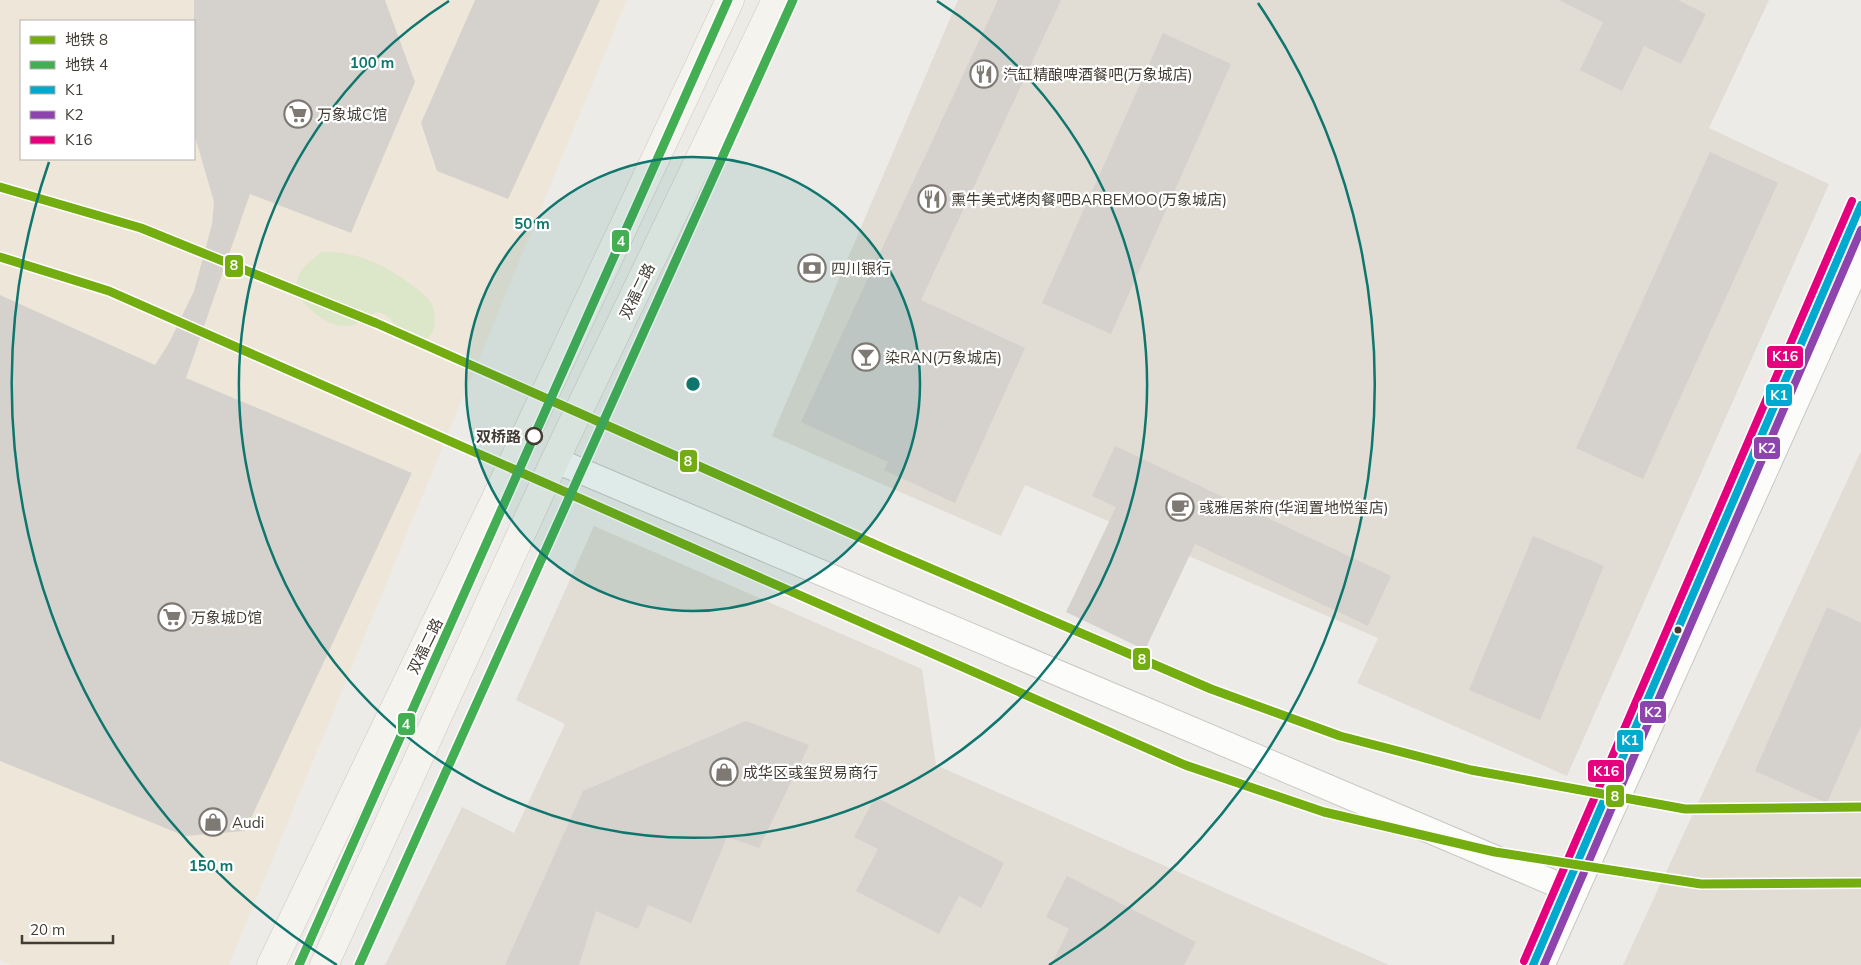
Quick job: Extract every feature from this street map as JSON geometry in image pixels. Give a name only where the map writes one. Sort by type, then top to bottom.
[{"type":"main road","name":"双福二路","points":[[271,965],[495,500],[730,0]]},
{"type":"main road","name":"双福二路","points":[[324,965],[556,460],[776,0]]},
{"type":"street","points":[[1542,965],[1861,258]]},
{"type":"street","points":[[556,460],[1575,892]]},
{"type":"shaded area","points":[[0,0],[627,0],[229,965],[11,965],[0,960]]},
{"type":"shaded area","points":[[958,0],[1769,0],[1709,128],[1829,184],[1567,776],[1357,683],[1378,638],[1025,485],[1001,536],[772,436]]},
{"type":"shaded area","points":[[1861,451],[1861,965],[1623,965]]},
{"type":"shaded area","points":[[594,526],[922,669],[936,765],[1389,965],[385,965],[462,807],[514,833],[565,724],[516,700]]},
{"type":"green space","points":[[322,252],[335,252],[360,257],[385,268],[407,281],[429,299],[431,303],[435,321],[434,329],[430,336],[418,344],[399,340],[390,319],[377,312],[358,323],[350,326],[340,326],[323,319],[311,310],[298,293],[297,278],[306,265]]},
{"type":"building","name":"万象城D馆","points":[[194,0],[385,0],[415,82],[351,233],[250,194],[186,378],[412,473],[245,831],[185,836],[0,761],[0,295],[155,365],[170,341],[194,291],[212,224],[214,202],[195,136]]},
{"type":"building","points":[[475,0],[600,0],[508,199],[437,171],[421,123]]},
{"type":"building","points":[[998,0],[1061,0],[921,300],[1025,348],[955,503],[884,470],[888,462],[801,422]]},
{"type":"building","points":[[1559,0],[1678,0],[1706,14],[1681,64],[1644,46],[1622,91],[1580,70],[1603,22]]},
{"type":"building","points":[[1163,33],[1231,64],[1111,334],[1042,303]]},
{"type":"building","points":[[1710,152],[1778,183],[1643,479],[1576,448]]},
{"type":"building","points":[[1115,446],[1391,576],[1368,626],[1195,544],[1145,650],[1066,612],[1116,507],[1092,496]]},
{"type":"building","points":[[1533,536],[1604,566],[1540,720],[1469,690]]},
{"type":"building","points":[[1827,607],[1861,623],[1861,726],[1827,803],[1755,771]]},
{"type":"building","points":[[746,721],[809,745],[759,848],[727,837],[691,923],[648,905],[638,929],[596,911],[579,965],[505,965],[583,791]]},
{"type":"building","points":[[875,797],[1004,863],[981,908],[959,896],[939,934],[856,891],[878,849],[854,837]]},
{"type":"building","points":[[1067,876],[1196,942],[1184,965],[1051,965],[1069,929],[1046,917]]},
{"type":"metro line","name":"4","points":[[299,965],[728,0]]},
{"type":"metro line","name":"4","points":[[359,965],[793,0]]},
{"type":"metro line","name":"8","points":[[0,187],[141,228],[376,323],[888,550],[1211,689],[1340,736],[1471,770],[1685,809],[1861,807]]},
{"type":"metro line","name":"8","points":[[0,257],[109,291],[1185,765],[1324,812],[1495,852],[1701,884],[1861,883]]},
{"type":"transit line","name":"K16","points":[[1524,961],[1852,201]]},
{"type":"transit line","name":"K1","points":[[1533,965],[1861,205]]},
{"type":"transit line","name":"K2","points":[[1544,965],[1861,230]]},
{"type":"place","name":"汽缸精酿啤酒餐吧(万象城店)","points":[[984,74]]},
{"type":"place","name":"万象城C馆","points":[[298,114]]},
{"type":"place","name":"熏牛美式烤肉餐吧BARBEMOO(万象城店)","points":[[932,199]]},
{"type":"place","name":"四川银行","points":[[812,268]]},
{"type":"place","name":"染RAN(万象城店)","points":[[866,357]]},
{"type":"place","name":"双桥路","points":[[534,436]]},
{"type":"place","name":"彧雅居茶府(华润置地悦玺店)","points":[[1180,507]]},
{"type":"place","name":"万象城D馆","points":[[172,617]]},
{"type":"place","name":"成华区彧玺贸易商行","points":[[724,772]]},
{"type":"place","name":"Audi","points":[[213,822]]}]
